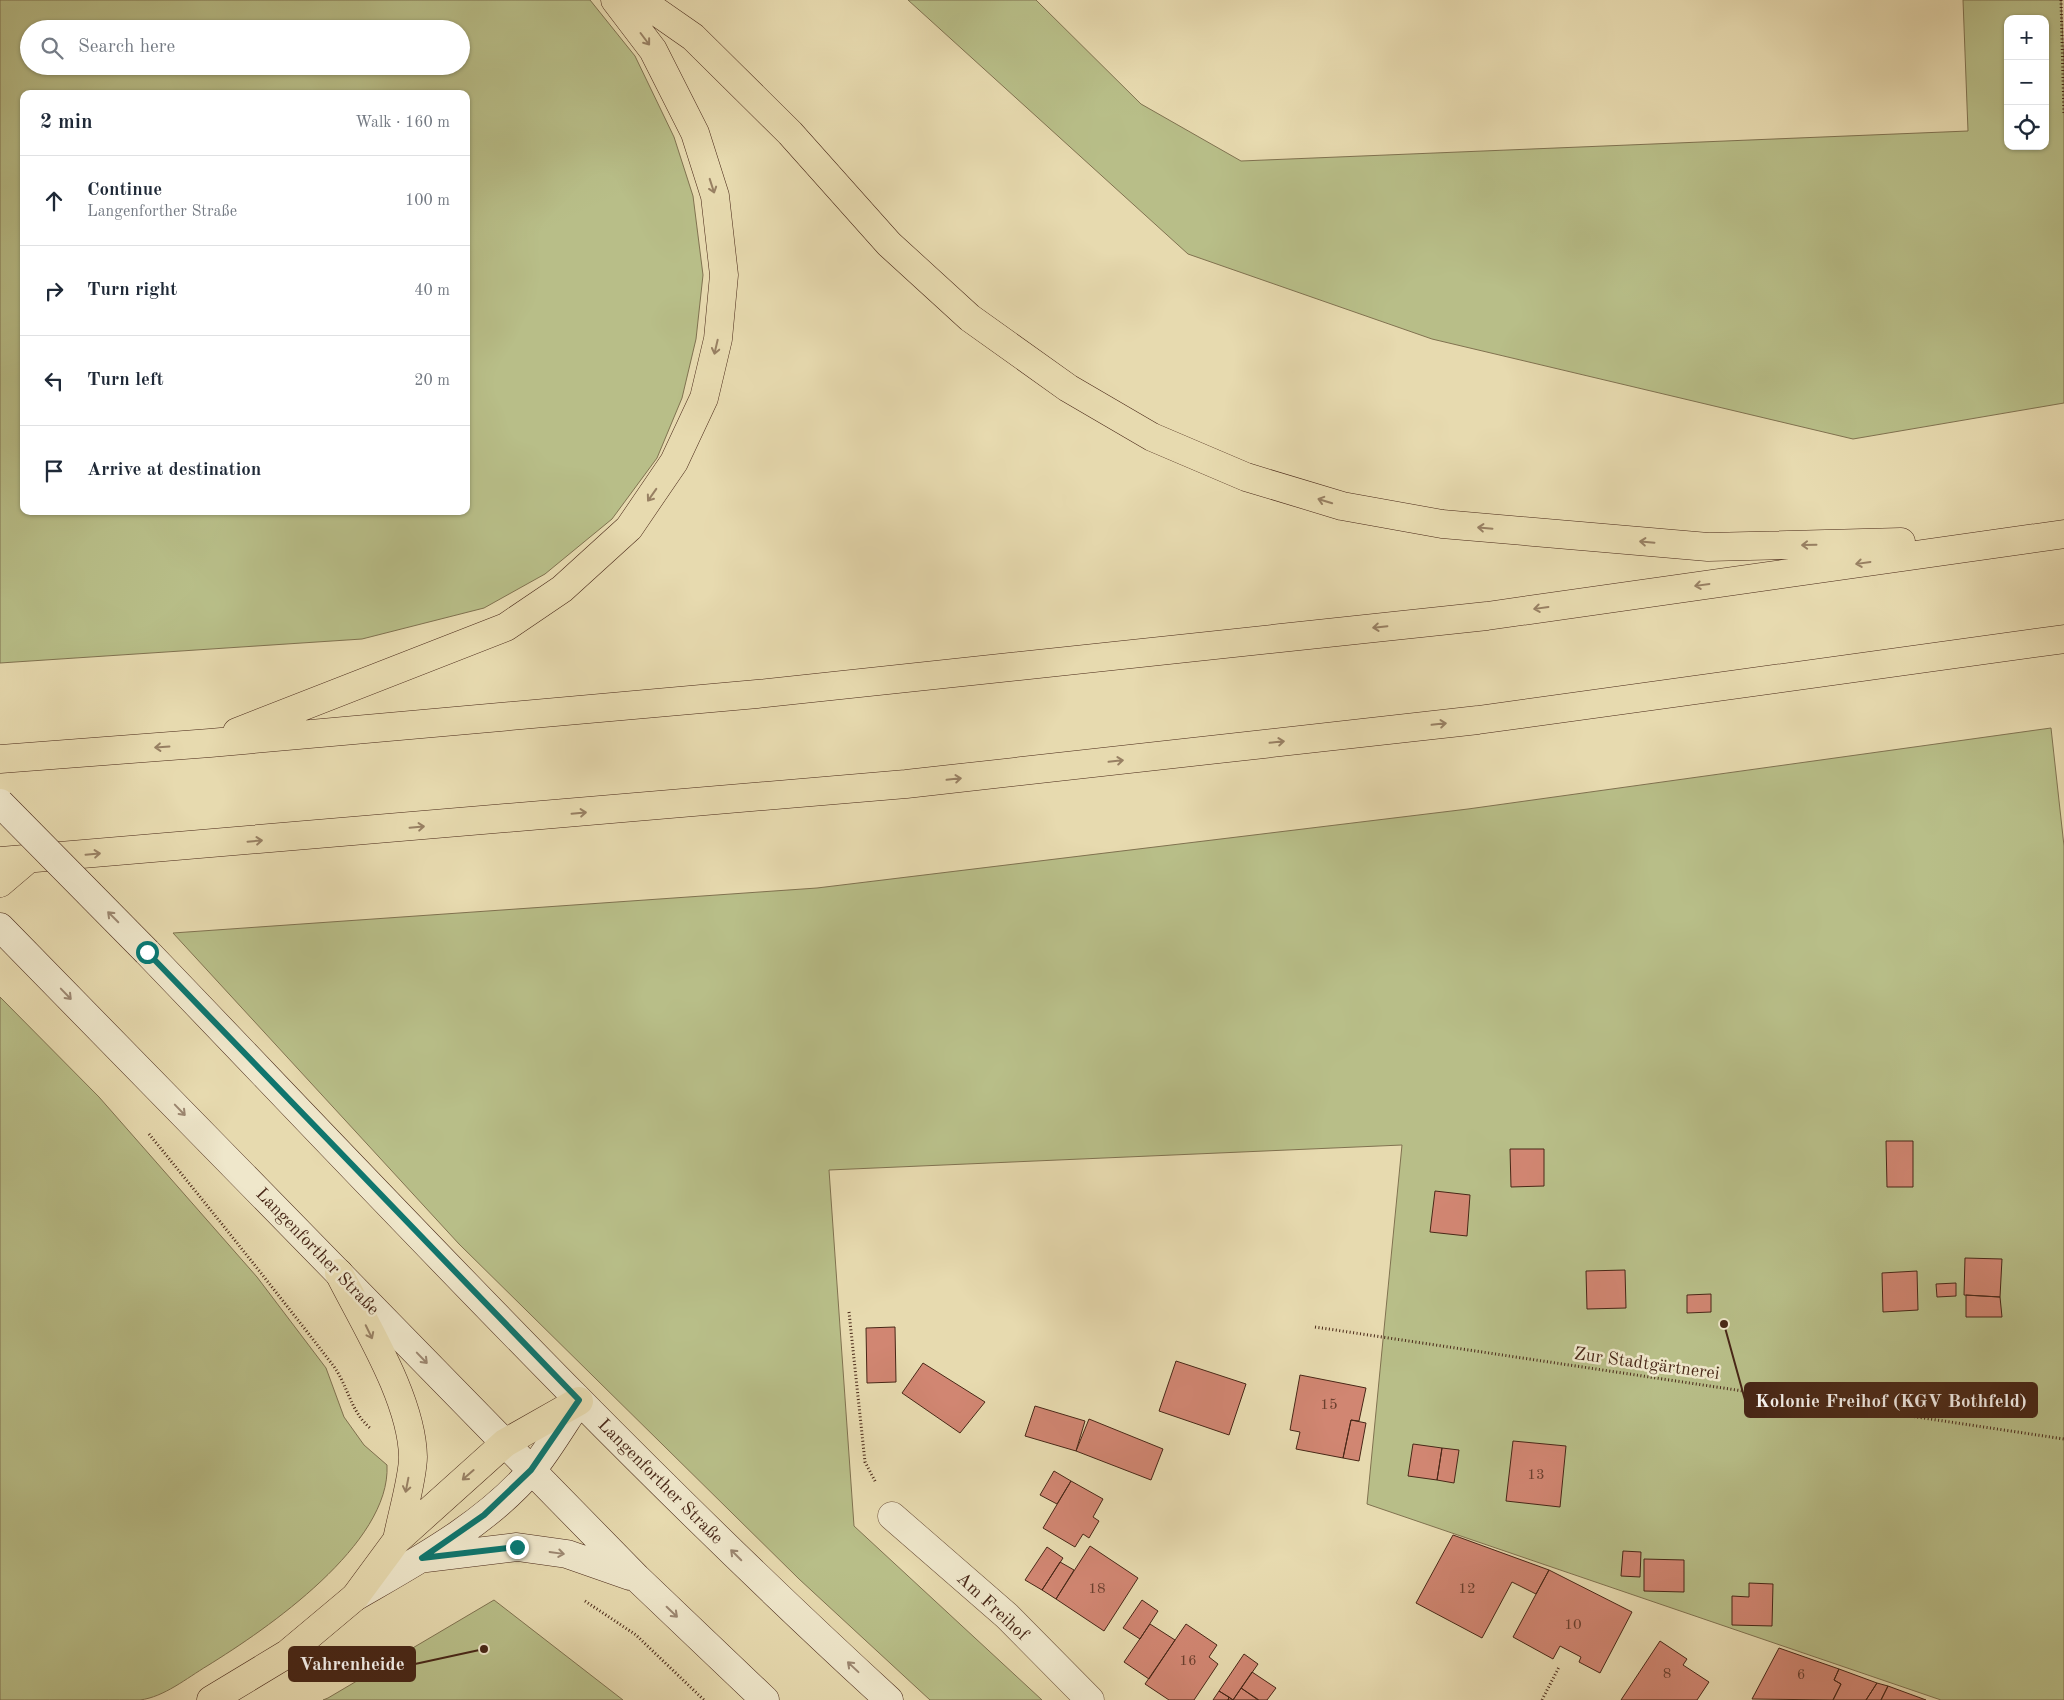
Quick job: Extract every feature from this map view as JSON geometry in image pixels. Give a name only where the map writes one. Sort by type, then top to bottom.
[{"type":"highway","points":[[210,743],[506,627],[562,589],[629,528],[674,462],[704,398],[718,339],[724,275],[715,196],[695,133],[652,50],[616,0]]},
{"type":"highway","points":[[640,0],[694,37],[790,133],[889,244],[970,318],[1068,388],[1143,432],[1246,477],[1342,506],[1442,524],[1698,547],[2033,539]]},
{"type":"highway","points":[[0,759],[210,743],[757,694],[1478,617],[2064,534]]},
{"type":"highway","points":[[0,861],[906,784],[1478,720],[2064,639]]},
{"type":"highway","points":[[0,883],[27,860]]},
{"type":"highway","points":[[339,1273],[395,1386],[408,1426],[413,1458],[397,1540]]},
{"type":"highway","points":[[211,1700],[287,1654],[355,1596],[397,1540],[505,1443],[579,1400]]},
{"type":"main road","name":"Langenforther Straße","points":[[0,803],[147,952],[579,1400],[808,1626],[889,1700]]},
{"type":"main road","name":"Langenforther Straße","points":[[0,927],[637,1578],[765,1700]]},
{"type":"main road","points":[[355,1596],[422,1558],[484,1515],[531,1470],[579,1400]]},
{"type":"main road","name":"Am Freihof","points":[[892,1516],[1007,1616],[1090,1700]]},
{"type":"main road","points":[[422,1558],[517,1547],[567,1554],[637,1578]]},
{"type":"path","points":[[2061,0],[2064,115]]},
{"type":"path","points":[[849,1312],[866,1462],[892,1516]]},
{"type":"path","name":"Zur Stadtgärtnerei","points":[[1315,1327],[2064,1439]]},
{"type":"path","points":[[1542,1700],[1559,1667]]},
{"type":"green space","points":[[0,0],[590,0],[635,56],[674,137],[693,196],[703,275],[696,339],[682,398],[657,458],[612,519],[545,574],[484,608],[362,639],[0,663]]},
{"type":"green space","points":[[908,0],[1036,0],[1141,104],[1241,161],[1968,131],[1963,0],[2061,0],[2064,64],[2064,403],[1853,439],[1432,339],[1188,254]]},
{"type":"green space","points":[[2051,728],[2064,846],[2064,1700],[1941,1700],[1367,1504],[1402,1145],[829,1170],[854,1526],[1042,1700],[930,1700],[799,1579],[459,1244],[173,933],[817,888],[1468,809]]},
{"type":"green space","points":[[0,997],[99,1097],[257,1277],[326,1368],[344,1417],[364,1445],[387,1465],[383,1495],[369,1525],[348,1554],[321,1581],[291,1607],[232,1650],[175,1686],[158,1695],[140,1700],[0,1700]]},
{"type":"green space","points":[[494,1600],[623,1700],[323,1700],[328,1698]]},
{"type":"building","points":[[1886,1141],[1913,1141],[1913,1187],[1887,1187]]},
{"type":"building","points":[[1510,1149],[1544,1149],[1544,1186],[1511,1187]]},
{"type":"building","points":[[1435,1191],[1470,1195],[1467,1236],[1430,1232]]},
{"type":"building","points":[[1965,1258],[2002,1259],[2000,1297],[1964,1295]]},
{"type":"building","points":[[1625,1270],[1626,1308],[1587,1309],[1586,1271]]},
{"type":"building","points":[[1917,1271],[1918,1310],[1883,1312],[1882,1273]]},
{"type":"building","points":[[1956,1283],[1956,1296],[1937,1297],[1936,1284]]},
{"type":"building","points":[[1711,1294],[1711,1312],[1687,1313],[1687,1295]]},
{"type":"building","points":[[1966,1295],[2000,1297],[2002,1317],[1966,1317]]},
{"type":"building","points":[[895,1327],[896,1382],[867,1383],[866,1328]]},
{"type":"building","points":[[1176,1361],[1246,1384],[1229,1435],[1159,1411]]},
{"type":"building","points":[[923,1363],[985,1402],[960,1433],[902,1393]]},
{"type":"building","points":[[1300,1375],[1366,1388],[1359,1421],[1351,1420],[1343,1458],[1296,1449],[1300,1432],[1290,1430]]},
{"type":"building","points":[[1035,1406],[1085,1421],[1076,1451],[1025,1436]]},
{"type":"building","points":[[1089,1419],[1163,1449],[1151,1480],[1076,1451]]},
{"type":"building","points":[[1351,1420],[1366,1423],[1359,1461],[1343,1458]]},
{"type":"building","points":[[1513,1441],[1566,1446],[1560,1507],[1506,1501]]},
{"type":"building","points":[[1413,1444],[1442,1448],[1437,1480],[1408,1476]]},
{"type":"building","points":[[1442,1448],[1459,1450],[1454,1483],[1437,1480]]},
{"type":"building","points":[[1054,1471],[1071,1481],[1057,1504],[1040,1495]]},
{"type":"building","points":[[1071,1481],[1103,1499],[1093,1517],[1099,1521],[1089,1538],[1083,1534],[1075,1547],[1043,1528]]},
{"type":"building","points":[[1453,1535],[1549,1570],[1536,1594],[1512,1582],[1482,1638],[1416,1603]]},
{"type":"building","points":[[1090,1546],[1138,1578],[1104,1631],[1056,1599]]},
{"type":"building","points":[[1047,1547],[1063,1558],[1042,1590],[1025,1580]]},
{"type":"building","points":[[1623,1551],[1641,1552],[1640,1577],[1621,1576]]},
{"type":"building","points":[[1644,1559],[1684,1560],[1684,1592],[1644,1591]]},
{"type":"building","points":[[1060,1562],[1074,1570],[1056,1599],[1042,1590]]},
{"type":"building","points":[[1549,1570],[1632,1612],[1600,1673],[1579,1662],[1581,1657],[1560,1646],[1553,1659],[1513,1637]]},
{"type":"building","points":[[1749,1583],[1773,1584],[1772,1626],[1732,1625],[1732,1596],[1749,1597]]},
{"type":"building","points":[[1142,1600],[1158,1611],[1140,1639],[1123,1628]]},
{"type":"building","points":[[1150,1624],[1175,1640],[1149,1679],[1124,1662]]},
{"type":"building","points":[[1186,1624],[1217,1645],[1209,1657],[1218,1664],[1194,1700],[1169,1700],[1145,1684]]},
{"type":"building","points":[[1660,1641],[1687,1659],[1683,1665],[1709,1682],[1697,1700],[1621,1700]]},
{"type":"building","points":[[1779,1648],[1839,1669],[1834,1680],[1841,1684],[1833,1700],[1752,1699]]},
{"type":"building","points":[[1244,1654],[1258,1664],[1233,1700],[1219,1691]]},
{"type":"building","points":[[1839,1669],[1877,1683],[1866,1700],[1833,1700],[1841,1684],[1834,1680]]},
{"type":"building","points":[[1252,1672],[1276,1688],[1267,1700],[1259,1700],[1241,1688]]},
{"type":"building","points":[[1877,1683],[1888,1686],[1881,1700],[1866,1700]]},
{"type":"building","points":[[1888,1686],[1926,1700],[1881,1700]]},
{"type":"building","points":[[1241,1688],[1258,1700],[1233,1700]]},
{"type":"building","points":[[1219,1691],[1229,1697],[1228,1700],[1213,1700]]},
{"type":"place","name":"Kolonie Freihof (KGV Bothfeld)","points":[[1724,1324]]},
{"type":"place","name":"Vahrenheide","points":[[484,1649]]},
{"type":"route","points":[[147,952],[579,1400],[531,1470],[484,1515],[422,1558],[517,1547]]}]
